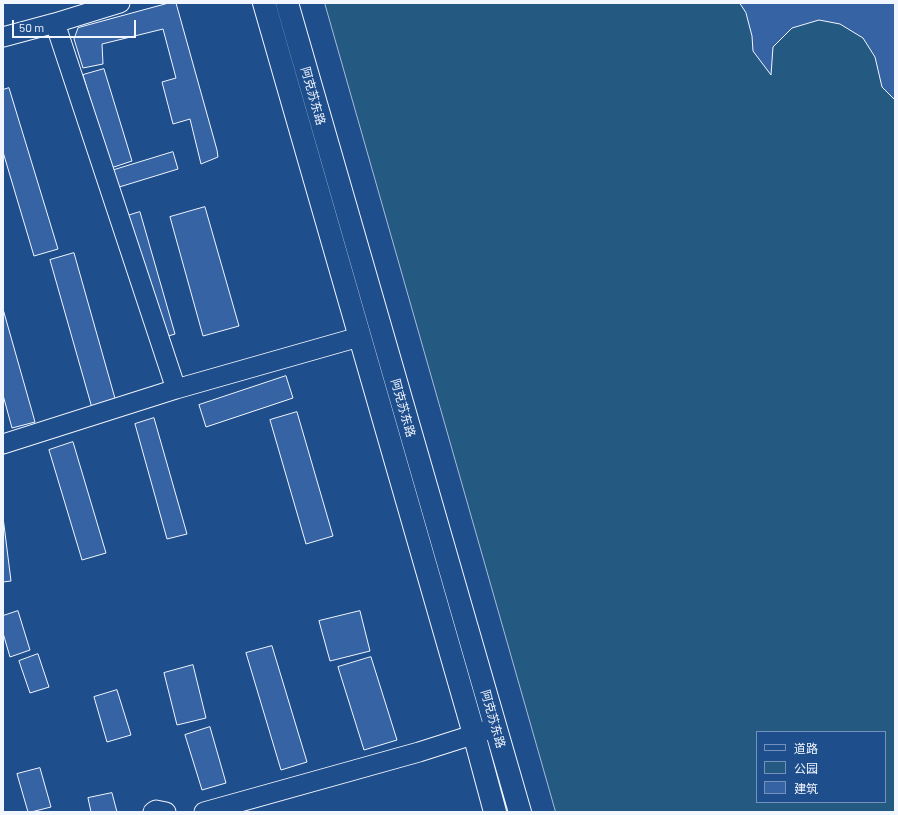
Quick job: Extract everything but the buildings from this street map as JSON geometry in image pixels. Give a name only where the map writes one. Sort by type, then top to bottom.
[{"type":"main road","name":"阿克苏东路","points":[[264,3],[474,734],[495,812]]},
{"type":"main road","name":"阿克苏东路","points":[[287,3],[520,812]]},
{"type":"street","points":[[3,37],[120,3]]},
{"type":"street","points":[[55,23],[176,389]]},
{"type":"street","points":[[3,444],[176,389],[359,337]]},
{"type":"street","points":[[204,812],[419,752],[495,727]]},
{"type":"street","points":[[153,812],[156,810],[166,812]]},
{"type":"green space","points":[[325,3],[895,3],[895,812],[556,812]]}]
